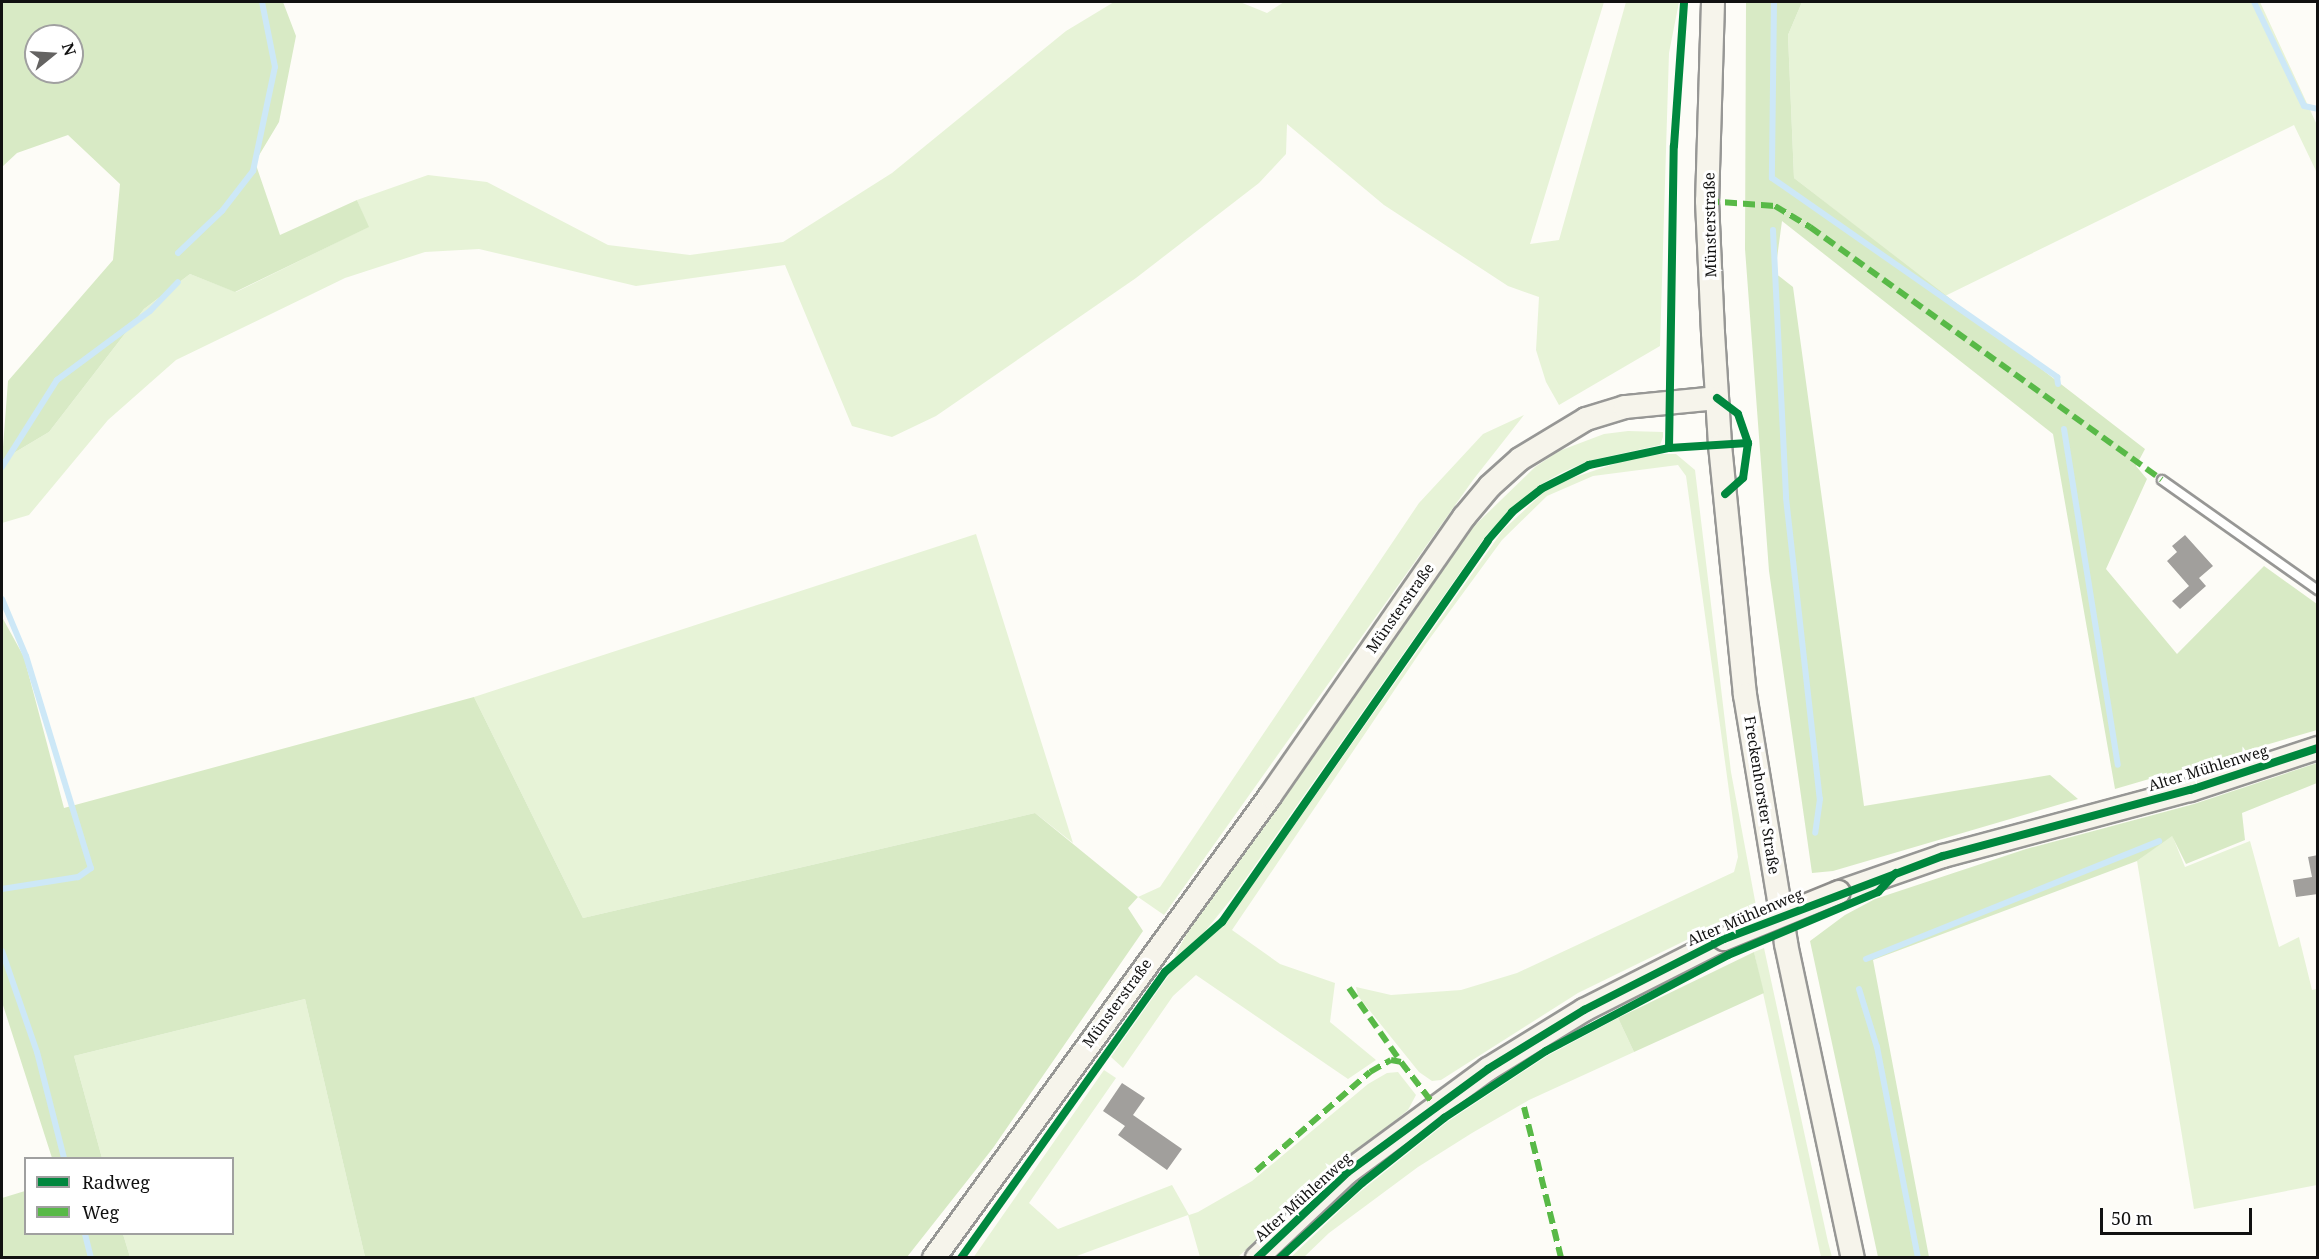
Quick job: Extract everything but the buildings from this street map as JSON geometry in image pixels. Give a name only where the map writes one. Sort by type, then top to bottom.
[{"type":"main road","name":"Münsterstraße","points":[[934,1257],[1270,796],[1464,517],[1490,486],[1520,459],[1586,419],[1625,407],[1717,398],[1707,201],[1713,2]]},
{"type":"main road","name":"Freckenhorster Straße","points":[[1717,398],[1746,695],[1762,801],[1786,944],[1853,1257]]},
{"type":"main road","name":"Alter Mühlenweg","points":[[1257,1257],[1348,1172],[1479,1075],[1584,1010],[1724,939],[1839,892],[1943,856],[2190,789],[2318,748]]},
{"type":"lane","points":[[2162,480],[2318,590]]},
{"type":"green space","points":[[2,2],[283,2],[296,36],[279,122],[255,162],[280,235],[357,200],[369,227],[235,292],[190,274],[144,309],[49,432],[2,460],[8,381],[113,260],[120,184],[68,135],[17,153],[2,167]]},
{"type":"green space","points":[[1114,2],[1240,2],[1267,13],[1284,2],[1604,2],[1530,244],[1559,240],[1626,2],[1679,2],[1669,53],[1660,346],[1559,405],[1546,382],[1536,350],[1539,297],[1508,286],[1384,205],[1287,124],[1286,154],[1259,183],[1136,278],[936,416],[892,437],[852,426],[785,265],[636,286],[479,249],[425,252],[345,278],[176,360],[108,420],[29,515],[2,523],[2,460],[49,432],[144,309],[190,274],[236,292],[368,227],[357,200],[428,175],[487,182],[608,245],[690,255],[783,242],[892,173],[1066,31]]},
{"type":"green space","points":[[1746,2],[1802,2],[1788,35],[1794,178],[2145,449],[2136,466],[2147,479],[2106,569],[2177,654],[2264,566],[2317,604],[2317,730],[2115,789],[2053,434],[1782,221],[1775,273],[1793,287],[1864,806],[2050,775],[2078,799],[1833,871],[1812,873],[1769,571],[1745,249]]},
{"type":"green space","points":[[1802,2],[2260,2],[2317,125],[2317,173],[2294,125],[1945,296],[1794,178],[1788,35]]},
{"type":"green space","points":[[1524,415],[1473,480],[1164,915],[1138,897],[1160,887],[1419,503],[1483,434]]},
{"type":"green space","points":[[1628,431],[1663,432],[1663,437],[1660,445],[1588,461],[1561,473],[1538,486],[1487,534],[1232,898],[1202,935],[1174,958],[1196,915],[1347,708],[1468,532],[1535,467],[1559,451],[1604,434]]},
{"type":"green space","points":[[1676,454],[1695,470],[1731,772],[1756,906],[1578,993],[1441,1080],[1432,1081],[1419,1072],[1358,996],[1356,987],[1391,995],[1461,990],[1517,973],[1734,872],[1738,857],[1686,476],[1678,465],[1593,476],[1547,496],[1502,540],[1425,645],[1232,930],[1280,964],[1335,983],[1330,1022],[1376,1060],[1348,1079],[1196,975],[1173,996],[1123,1068],[1111,1057],[1173,969],[1226,922],[1503,530],[1545,491],[1572,478],[1629,459]]},
{"type":"green space","points":[[976,534],[1073,843],[1035,813],[583,918],[474,697]]},
{"type":"green space","points":[[2,617],[24,657],[64,808],[474,697],[583,918],[1035,813],[1138,897],[1128,908],[1143,931],[993,1148],[907,1257],[365,1257],[305,999],[74,1056],[102,1157],[52,1157],[2,1002]]},
{"type":"green space","points":[[2317,763],[2317,783],[2242,813],[2245,840],[2186,864],[2172,836],[2137,861],[1873,960],[1929,1257],[1878,1257],[1810,941],[1845,915],[1875,899],[2026,849],[2194,804]]},
{"type":"green space","points":[[2172,835],[2185,867],[2250,841],[2279,947],[2299,937],[2312,990],[2317,989],[2317,1185],[2194,1209],[2137,861]]},
{"type":"green space","points":[[1764,948],[1832,1257],[1821,1257],[1754,952]]},
{"type":"green space","points":[[1754,952],[1764,993],[1634,1052],[1618,1018]]},
{"type":"green space","points":[[305,999],[365,1257],[130,1257],[123,1235],[234,1235],[234,1157],[102,1157],[74,1056]]},
{"type":"green space","points":[[1618,1018],[1634,1052],[1529,1100],[1472,1133],[1418,1167],[1329,1233],[1304,1257],[1290,1258],[1356,1195],[1447,1122],[1547,1056]]},
{"type":"green space","points":[[1104,1070],[1116,1078],[1029,1203],[1058,1229],[1172,1185],[1189,1215],[1198,1212],[1252,1181],[1368,1084],[1387,1073],[1398,1072],[1416,1095],[1408,1110],[1314,1186],[1238,1257],[1200,1257],[1188,1215],[1074,1257],[973,1258]]},
{"type":"green space","points":[[24,1191],[24,1235],[123,1235],[130,1257],[2,1257],[2,1198]]},
{"type":"waterway","points":[[178,253],[222,211],[253,171],[275,67],[262,2]]},
{"type":"waterway","points":[[1774,2],[1772,178],[2057,377],[2058,384]]},
{"type":"waterway","points":[[2254,2],[2304,106],[2318,109]]},
{"type":"waterway","points":[[1773,230],[1786,498],[1820,799],[1815,833]]},
{"type":"waterway","points":[[2,467],[57,380],[150,311],[178,282]]},
{"type":"waterway","points":[[2064,429],[2118,765]]},
{"type":"waterway","points":[[2,599],[26,656],[91,868],[78,877],[2,889]]},
{"type":"waterway","points":[[1866,959],[2159,841]]},
{"type":"waterway","points":[[2,951],[37,1052],[64,1157]]},
{"type":"waterway","points":[[1859,989],[1877,1047],[1918,1258]]},
{"type":"waterway","points":[[85,1235],[91,1258]]},
{"type":"marked path","points":[[1707,201],[1775,206],[1810,227],[2162,480]]},
{"type":"marked path","points":[[1349,988],[1401,1062]]},
{"type":"marked path","points":[[1256,1171],[1370,1072],[1391,1060],[1401,1062],[1438,1110]]},
{"type":"marked path","points":[[1524,1107],[1561,1258]]},
{"type":"cycle path","points":[[1669,448],[1674,146],[1684,2]]},
{"type":"cycle path","points":[[1717,398],[1738,414],[1748,443],[1743,478],[1725,494]]},
{"type":"cycle path","points":[[961,1258],[1165,972],[1222,922],[1488,540],[1512,512],[1541,489],[1589,465],[1669,448],[1748,443]]},
{"type":"cycle path","points":[[1257,1258],[1348,1172],[1488,1069],[1584,1010],[1724,939],[1943,856],[2190,790],[2318,748]]},
{"type":"cycle path","points":[[1280,1258],[1362,1183],[1444,1118],[1546,1051],[1728,955],[1878,892],[1896,873]]}]
